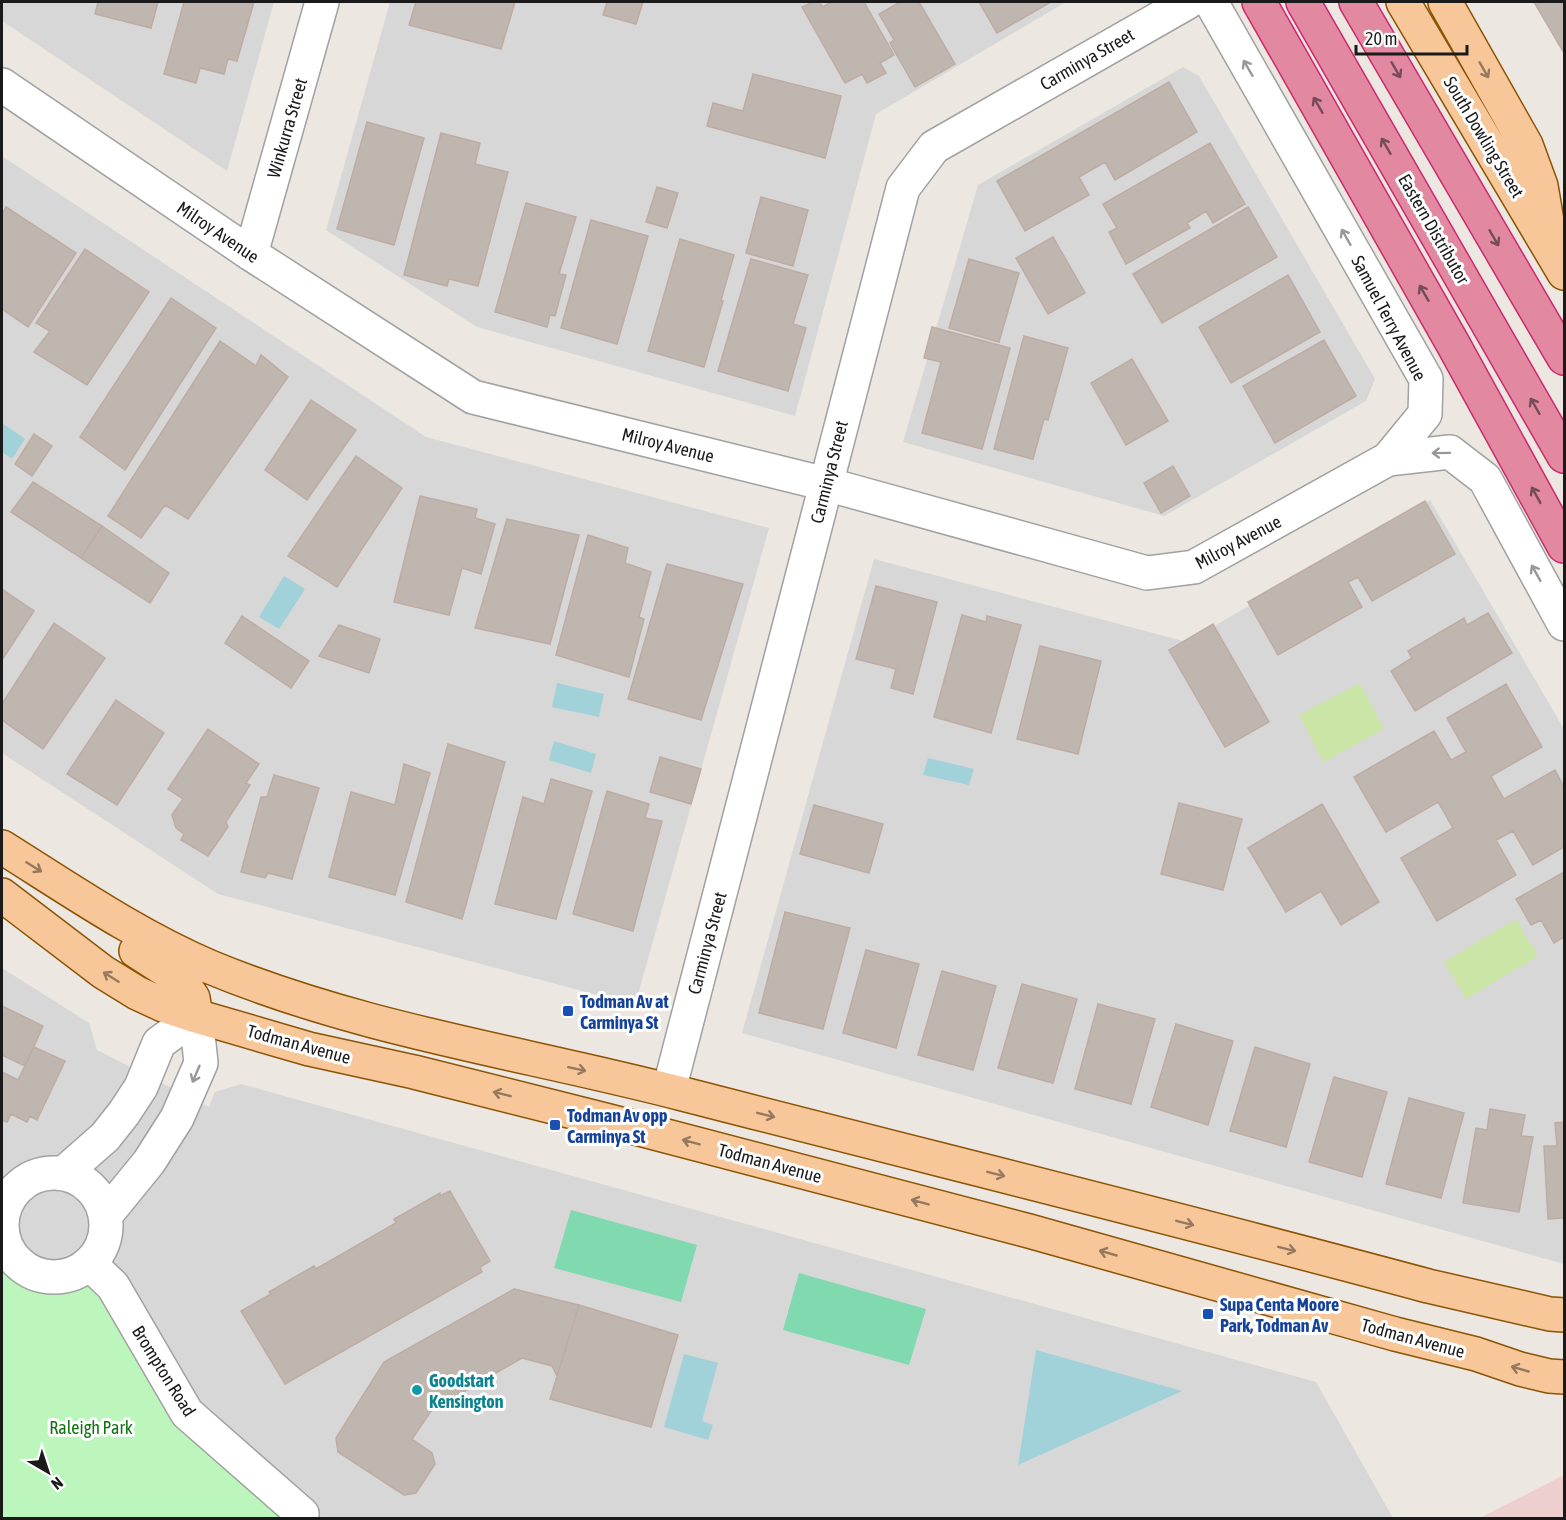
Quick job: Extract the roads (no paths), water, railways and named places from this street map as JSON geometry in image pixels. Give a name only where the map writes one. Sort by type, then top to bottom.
[{"type":"highway","points":[[1259,2],[1564,546]]},
{"type":"highway","name":"Eastern Distributor","points":[[1303,2],[1564,456]]},
{"type":"highway","points":[[1356,2],[1564,358]]},
{"type":"main road","name":"South Dowling Street","points":[[1403,2],[1558,262]]},
{"type":"main road","points":[[1445,2],[1530,155],[1541,186],[1558,262]]},
{"type":"main road","points":[[2,847],[130,926],[206,965],[296,998],[439,1039],[669,1090],[1428,1286],[1550,1314],[1564,1315]]},
{"type":"main road","name":"Todman Avenue","points":[[2,895],[103,972],[162,1005],[195,1016],[309,1049],[414,1072],[927,1204],[1395,1334],[1476,1354],[1520,1369],[1564,1377]]},
{"type":"main road","points":[[83,898],[99,921],[117,939],[181,980],[193,998],[195,1016],[215,1007],[242,1002],[272,1007],[314,1019],[334,1019],[355,1015]]},
{"type":"street","name":"Winkurra Street","points":[[251,254],[322,2]]},
{"type":"street","name":"Carminya Street","points":[[669,1090],[903,188],[934,147],[1188,2]]},
{"type":"street","name":"Samuel Terry Avenue","points":[[1211,2],[1426,379],[1425,414],[1388,459]]},
{"type":"street","name":"Milroy Avenue","points":[[2,86],[251,254],[473,397],[826,484],[1147,573],[1194,567],[1388,459]]},
{"type":"street","points":[[1388,459],[1450,452],[1485,479],[1564,624]]},
{"type":"street","points":[[64,1173],[105,1137],[124,1113],[141,1087],[159,1043],[195,1016],[201,1063],[177,1118],[149,1162],[105,1216]]},
{"type":"street","points":[[43,1173],[64,1173],[86,1183],[98,1196],[105,1216],[105,1238],[97,1254],[89,1263],[73,1273],[60,1276],[42,1275],[32,1272],[17,1261],[8,1250],[2,1232],[2,1211],[10,1196],[26,1180],[43,1173]]},
{"type":"street","name":"Brompton Road","points":[[89,1263],[113,1286],[187,1413],[304,1517]]},
{"type":"water","points":[[2,423],[25,439],[12,459],[2,452]]},
{"type":"water","points":[[284,576],[305,589],[279,629],[259,617]]},
{"type":"water","points":[[557,683],[604,694],[599,717],[552,707]]},
{"type":"water","points":[[554,741],[596,754],[591,773],[549,760]]},
{"type":"water","points":[[928,758],[974,769],[969,785],[923,775]]},
{"type":"water","points":[[1036,1350],[1182,1391],[1018,1465]]},
{"type":"water","points":[[684,1354],[718,1363],[702,1421],[713,1425],[708,1440],[664,1427]]},
{"type":"place","name":"Todman Av at Carminya St","points":[[568,1011]]},
{"type":"place","name":"Todman Av opp Carminya St","points":[[555,1125]]},
{"type":"place","name":"Supa Centa Moore Park, Todman Av","points":[[1208,1314]]},
{"type":"place","name":"Goodstart Kensington","points":[[417,1390]]},
{"type":"park label","name":"Raleigh Park","points":[[91,1427]]}]
